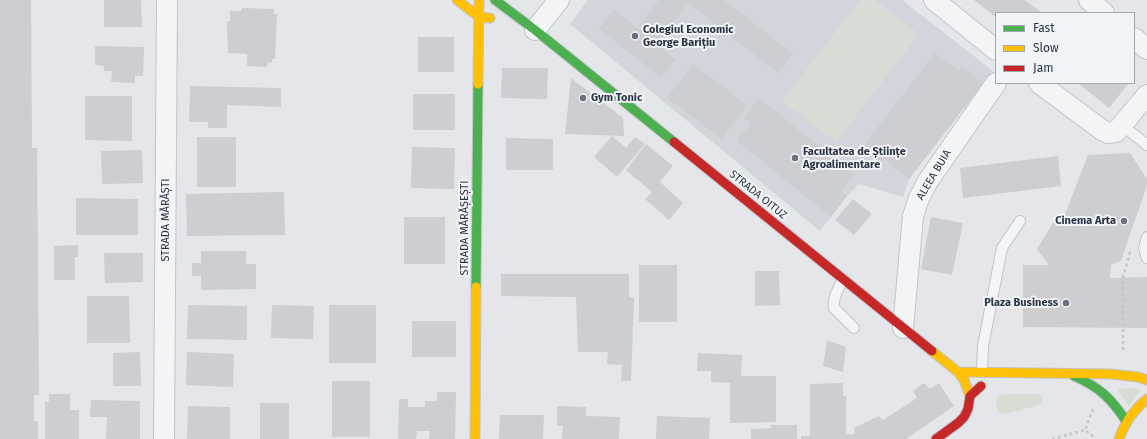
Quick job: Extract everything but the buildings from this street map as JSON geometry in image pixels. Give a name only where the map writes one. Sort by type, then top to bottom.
[{"type":"street","name":"STRADA MĂRĂȘTI","points":[[164,439],[167,0]]},
{"type":"street","points":[[457,0],[479,17],[528,25],[559,0]]},
{"type":"street","name":"STRADA MĂRĂȘEȘTI","points":[[476,439],[479,0]]},
{"type":"street","name":"STRADA OITUZ","points":[[495,0],[958,372],[964,380],[970,396]]},
{"type":"street","points":[[934,0],[995,49]]},
{"type":"street","points":[[1089,0],[1103,12]]},
{"type":"street","points":[[1135,39],[1147,49]]},
{"type":"street","name":"ALEEA BUIA","points":[[903,328],[913,216],[919,198],[928,180],[962,142],[995,84]]},
{"type":"street","points":[[1040,84],[1108,133],[1116,132],[1147,95]]},
{"type":"street","points":[[958,372],[1124,375],[1147,380]]},
{"type":"street","points":[[936,439],[964,417],[968,409],[970,396],[980,387],[1002,373]]},
{"type":"street","points":[[1069,374],[1091,382],[1102,390],[1116,405],[1124,425]]},
{"type":"street","points":[[1116,437],[1132,412],[1147,400]]},
{"type":"lane","points":[[1122,125],[1147,145]]},
{"type":"lane","points":[[982,372],[983,346],[1002,248],[1020,221]]},
{"type":"lane","points":[[1147,238],[1144,248],[1147,258]]},
{"type":"lane","points":[[843,279],[833,304],[834,308],[854,328]]},
{"type":"path","points":[[1123,350],[1123,278],[1131,248]]},
{"type":"path","points":[[1085,430],[1095,402]]},
{"type":"path","points":[[1085,430],[1095,438]]},
{"type":"path","points":[[1052,439],[1085,430]]},
{"type":"shaded area","points":[[588,0],[902,0],[993,71],[909,179],[903,197],[859,184],[847,196],[820,231],[570,24]]},
{"type":"shaded area","points":[[860,0],[875,0],[919,34],[836,142],[782,101]]},
{"type":"shaded area","points":[[1131,388],[1141,390],[1129,406],[1118,391],[1119,389]]},
{"type":"shaded area","points":[[1010,394],[1040,394],[1043,400],[1039,405],[1006,414],[1000,413],[997,409],[996,400],[999,396]]},
{"type":"traffic: fast","points":[[495,0],[535,30],[674,142]]},
{"type":"traffic: fast","points":[[476,287],[478,84]]},
{"type":"traffic: fast","points":[[1074,376],[1091,384],[1104,394],[1126,421]]},
{"type":"traffic: slow","points":[[457,0],[479,17],[490,18]]},
{"type":"traffic: slow","points":[[478,84],[479,0]]},
{"type":"traffic: slow","points":[[475,439],[476,287]]},
{"type":"traffic: slow","points":[[932,351],[958,372],[964,380],[970,396]]},
{"type":"traffic: slow","points":[[958,372],[1110,374],[1138,377],[1147,380]]},
{"type":"traffic: slow","points":[[1119,439],[1130,417],[1147,399]]},
{"type":"traffic: jam","points":[[674,142],[932,351]]},
{"type":"traffic: jam","points":[[936,439],[964,417],[968,409],[970,396],[981,386]]},
{"type":"place","name":"Colegiul Economic George Barițiu","points":[[635,36]]},
{"type":"place","name":"Gym Tonic","points":[[583,98]]},
{"type":"place","name":"Facultatea de Științe Agroalimentare","points":[[795,158]]},
{"type":"place","name":"Cinema Arta","points":[[1124,221]]},
{"type":"place","name":"Plaza Business","points":[[1066,303]]}]
